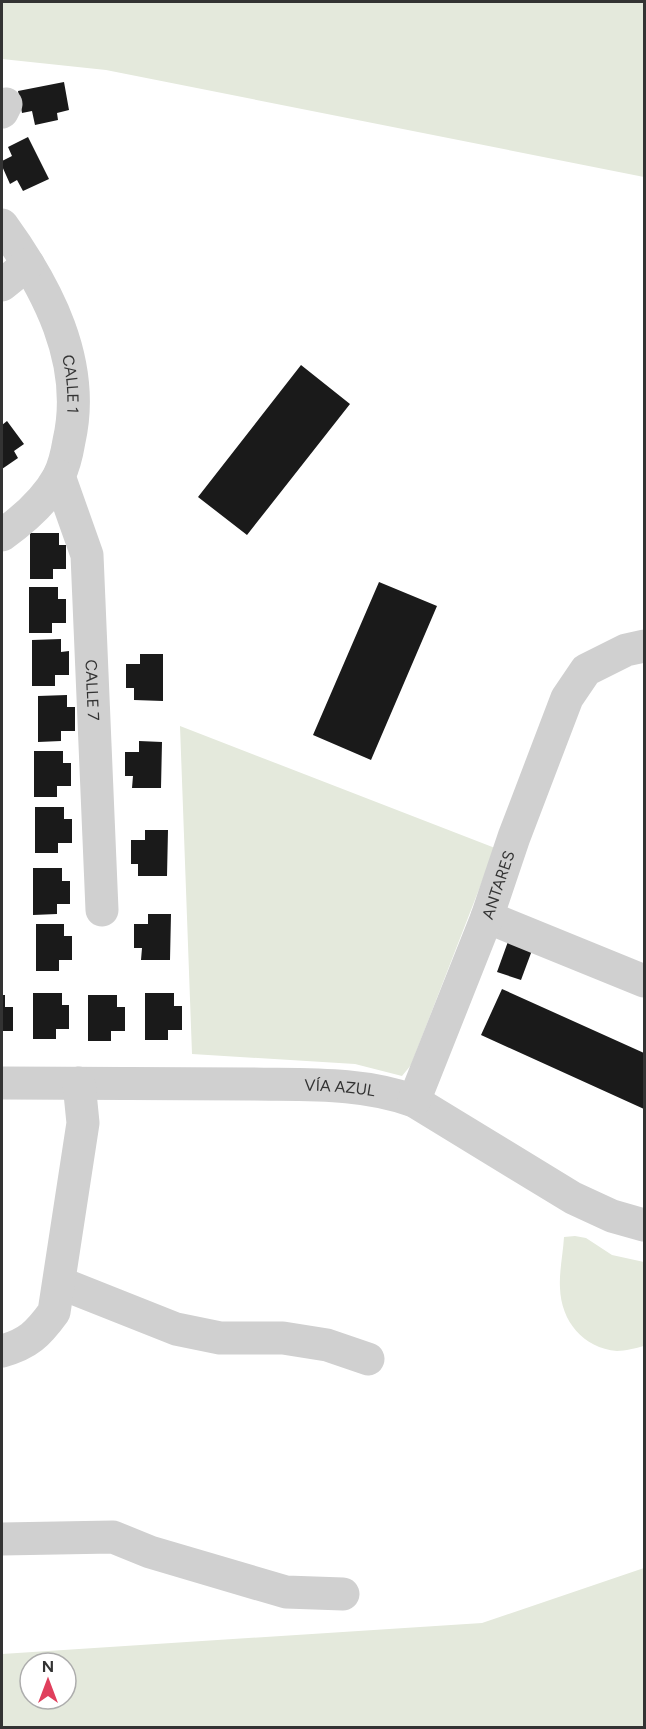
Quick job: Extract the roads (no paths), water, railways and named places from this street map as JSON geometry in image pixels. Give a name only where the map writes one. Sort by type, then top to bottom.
[{"type":"street","name":"CALLE 1","points":[[2,225],[28,264],[56,318],[65,340],[74,387],[74,410],[66,455],[59,476],[28,514],[2,535]]},
{"type":"street","points":[[2,285],[28,264]]},
{"type":"street","name":"CALLE 7","points":[[59,476],[87,555],[102,910]]},
{"type":"street","name":"ANTARES","points":[[414,1101],[487,917],[514,837],[567,698],[586,670],[626,650],[645,646]]},
{"type":"street","points":[[487,917],[645,981]]},
{"type":"street","name":"VÍA AZUL","points":[[2,1083],[223,1084],[374,1089],[414,1101],[573,1198],[612,1216],[645,1224]]},
{"type":"street","points":[[2,1351],[20,1346],[39,1332],[54,1312],[83,1123],[79,1083]]},
{"type":"street","points":[[60,1283],[176,1329],[220,1338],[283,1338],[327,1345],[368,1359]]},
{"type":"street","points":[[2,1539],[113,1537],[150,1552],[286,1592],[343,1594]]}]
